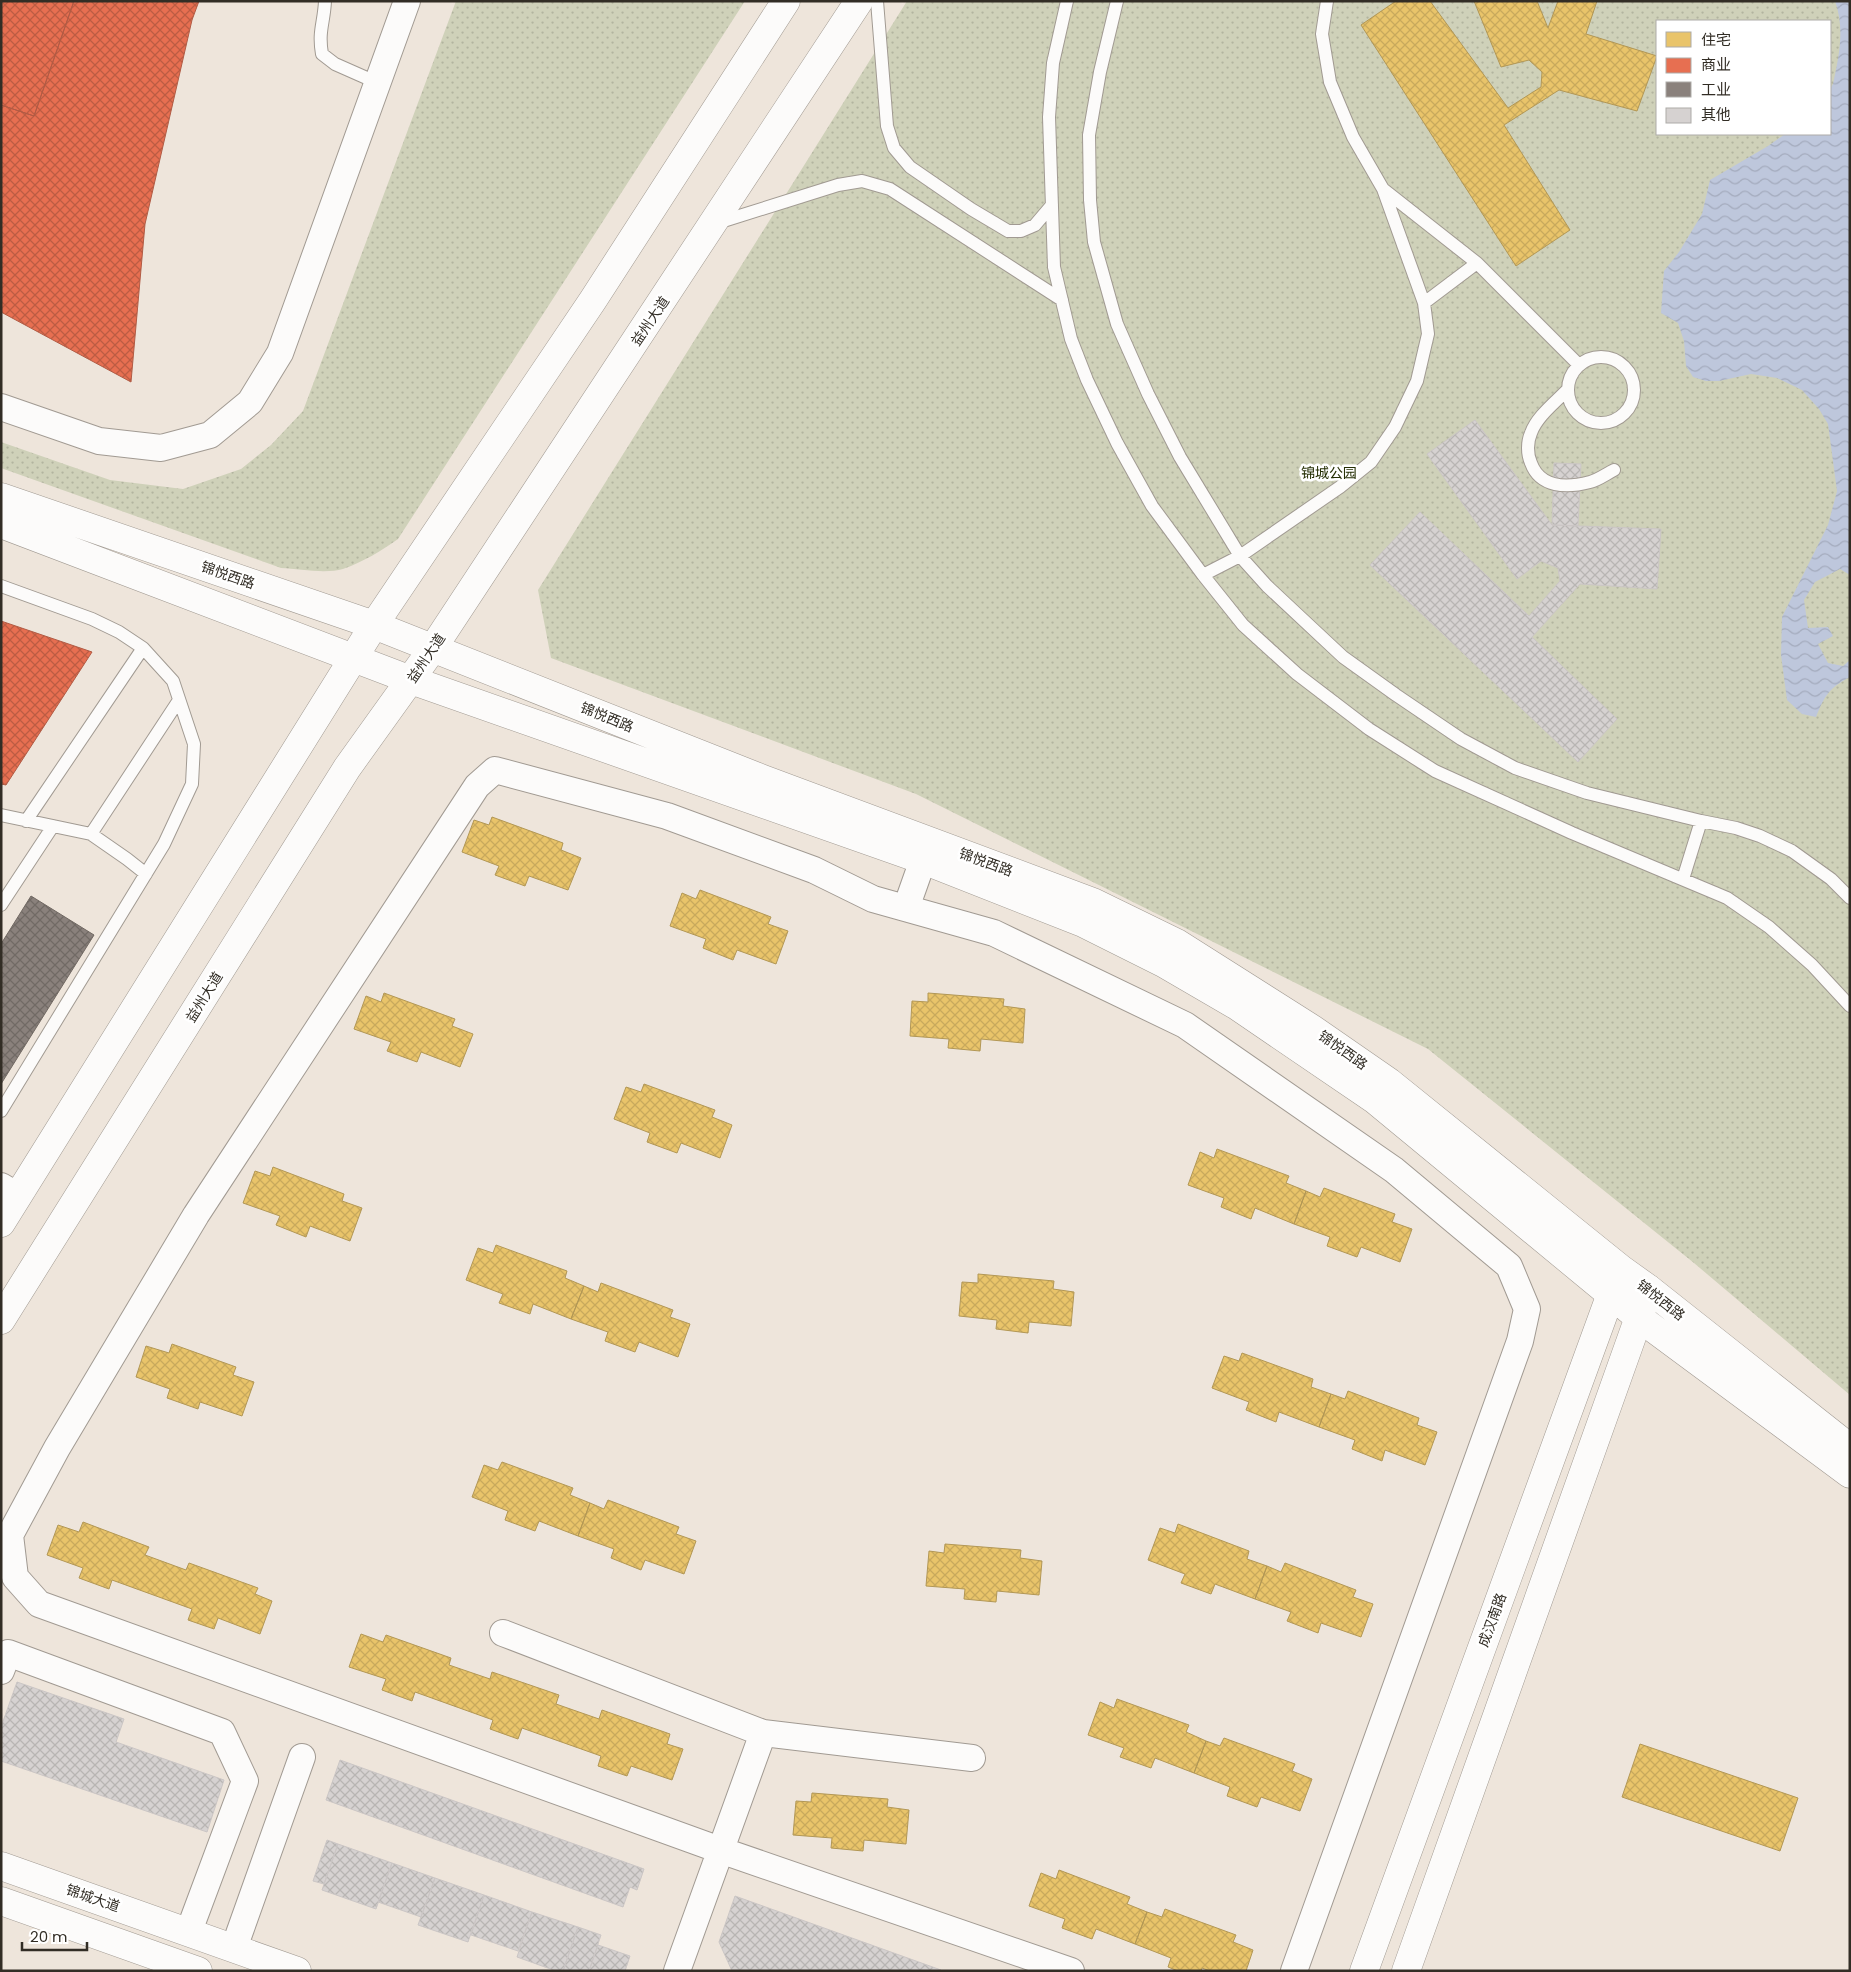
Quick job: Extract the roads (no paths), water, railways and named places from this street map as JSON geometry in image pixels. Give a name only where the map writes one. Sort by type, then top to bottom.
[{"type":"main road","points":[[1,1222],[10,1191],[354,659],[374,625],[593,300],[786,1]]},
{"type":"main road","name":"益州大道","points":[[1,1320],[347,768],[412,680],[859,1]]},
{"type":"main road","name":"锦悦西路","points":[[1,497],[374,625],[763,779],[1093,902],[1176,943],[1311,1028],[1389,1082],[1621,1269],[1850,1448]]},
{"type":"main road","name":"锦悦西路","points":[[1,524],[354,659],[923,860],[1083,923],[1163,964],[1236,1006],[1375,1100],[1638,1317],[1850,1474]]},
{"type":"main road","name":"成汉南路","points":[[1364,1971],[1621,1269]]},
{"type":"main road","points":[[1406,1971],[1649,1289]]},
{"type":"main road","name":"锦城大道","points":[[1,1866],[189,1931],[297,1971]]},
{"type":"main road","points":[[1,1901],[198,1971]]},
{"type":"street","points":[[1,407],[99,441],[161,448],[210,435],[250,402],[280,352],[407,1]]},
{"type":"street","points":[[1071,1971],[720,1850],[38,1604],[15,1577],[10,1535],[57,1448],[196,1215],[477,786],[495,770],[667,816],[814,870],[873,899],[994,933],[1185,1026],[1394,1170],[1509,1266],[1527,1309],[1520,1342],[1294,1971]]},
{"type":"street","points":[[906,908],[923,860]]},
{"type":"street","points":[[502,1633],[763,1733],[972,1758]]},
{"type":"street","points":[[1,1671],[8,1653],[222,1732],[245,1781],[189,1931]]},
{"type":"street","points":[[677,1971],[763,1733]]},
{"type":"street","points":[[234,1948],[302,1757]]},
{"type":"lane","points":[[326,1],[325,14],[320,29],[322,54],[335,64],[378,83]]},
{"type":"lane","points":[[877,1],[887,126],[894,148],[910,167],[1008,231],[1021,231],[1035,225],[1052,205]]},
{"type":"lane","points":[[1067,1],[1053,63],[1049,117],[1054,267],[1071,339],[1087,380],[1117,443],[1152,506],[1203,575],[1244,625],[1297,674],[1369,729],[1435,772],[1572,833],[1727,898],[1769,927],[1812,965],[1850,1006]]},
{"type":"lane","points":[[1117,1],[1100,72],[1089,135],[1090,200],[1094,242],[1118,324],[1148,394],[1180,457],[1240,556],[1267,586],[1344,657],[1461,739],[1515,768],[1588,793],[1701,822],[1736,828],[1760,836],[1792,851],[1831,879],[1850,898]]},
{"type":"lane","points":[[1203,575],[1240,556],[1340,487],[1371,462],[1395,426],[1417,381],[1428,334],[1424,303],[1383,189],[1352,137],[1330,82],[1322,34],[1327,1]]},
{"type":"lane","points":[[714,223],[838,185],[862,181],[890,189],[1062,300]]},
{"type":"lane","points":[[1383,189],[1477,263],[1580,364]]},
{"type":"lane","points":[[1424,303],[1477,263]]},
{"type":"lane","points":[[1605,357],[1618,361],[1628,370],[1634,383],[1634,397],[1628,410],[1618,419],[1604,423],[1591,421],[1579,414],[1571,403],[1568,389],[1571,376],[1580,364],[1591,358],[1605,357]]},
{"type":"lane","points":[[1568,389],[1540,417],[1531,432],[1528,446],[1530,461],[1536,475],[1546,483],[1564,485],[1590,482],[1614,470]]},
{"type":"lane","points":[[1,586],[92,619],[119,632],[143,648],[173,681],[194,744],[192,784],[164,844],[1,1111]]},
{"type":"lane","points":[[26,821],[143,648]]},
{"type":"lane","points":[[91,834],[179,700]]},
{"type":"lane","points":[[1,815],[91,834],[146,874]]},
{"type":"lane","points":[[1683,879],[1701,822]]},
{"type":"lane","points":[[1,905],[53,826]]},
{"type":"water","points":[[1835,1],[1850,1],[1850,575],[1840,569],[1815,582],[1804,600],[1808,628],[1828,627],[1833,636],[1818,644],[1828,663],[1843,666],[1850,660],[1850,677],[1828,693],[1816,717],[1802,714],[1787,700],[1781,655],[1782,617],[1828,525],[1837,491],[1828,424],[1819,409],[1802,390],[1777,378],[1751,374],[1719,381],[1706,381],[1693,377],[1686,366],[1684,341],[1678,323],[1661,313],[1664,271],[1679,252],[1702,214],[1710,180],[1784,135],[1831,135],[1831,87],[1840,42],[1838,11]]},
{"type":"park label","name":"锦城公园","points":[[1329,473]]}]
